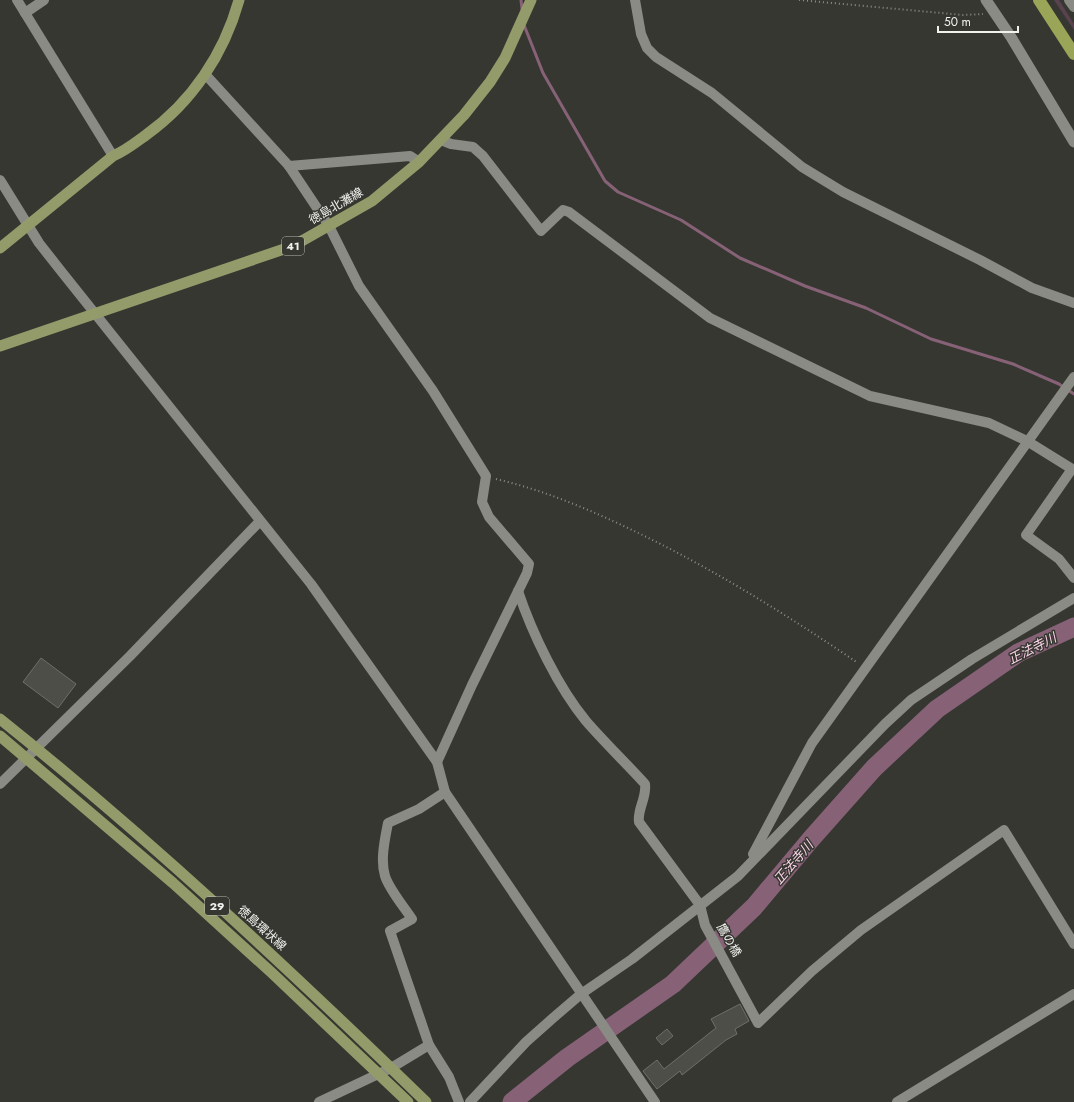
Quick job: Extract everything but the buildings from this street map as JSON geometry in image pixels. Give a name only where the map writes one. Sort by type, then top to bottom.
[{"type":"highway","points":[[1039,0],[1074,54]]},
{"type":"main road","points":[[0,248],[27,224],[113,156],[124,152],[180,108],[205,74],[232,23],[239,0]]},
{"type":"main road","name":"徳島北灘線","points":[[0,346],[292,246],[372,201],[419,162],[464,115],[490,82],[505,58],[531,0]]},
{"type":"main road","name":"徳島環状線","points":[[0,719],[37,748],[263,947],[426,1102]]},
{"type":"main road","name":"29","points":[[0,736],[173,883],[408,1102]]},
{"type":"street","points":[[17,0],[113,156]]},
{"type":"street","points":[[25,13],[44,0]]},
{"type":"street","points":[[635,0],[641,34],[648,48],[656,57],[712,93],[802,167],[843,192],[980,260],[1032,288],[1074,303]]},
{"type":"street","points":[[986,0],[996,13],[1074,142]]},
{"type":"street","points":[[1069,0],[1074,7]]},
{"type":"street","points":[[205,74],[289,166],[329,226],[358,286],[433,391],[486,476],[482,502],[489,517],[529,564],[527,573],[437,762]]},
{"type":"street","points":[[441,140],[445,143],[473,147],[483,156],[541,231],[563,210],[569,212],[710,318],[870,396],[989,423],[1027,441],[1072,469],[1026,535],[1058,559],[1074,578]]},
{"type":"street","points":[[289,166],[410,156],[419,162]]},
{"type":"street","points":[[0,180],[27,224],[61,271],[97,314],[311,584],[437,762],[444,792],[655,1102]]},
{"type":"street","points":[[748,865],[812,744],[1072,380]]},
{"type":"street","points":[[0,784],[130,656],[260,521]]},
{"type":"street","points":[[518,591],[526,615],[563,687],[586,721],[645,784],[646,792],[638,815],[639,822],[700,905]]},
{"type":"street","points":[[470,1102],[526,1042],[582,994],[632,959],[738,876],[885,724],[911,700],[972,659],[1074,598]]},
{"type":"street","points":[[444,792],[419,809],[388,823],[384,840],[383,862],[385,877],[412,919],[390,931],[429,1045],[449,1077],[459,1102]]},
{"type":"street","name":"鷹の橋","points":[[700,905],[705,925],[758,1023],[812,971],[861,930],[1004,830],[1074,944]]},
{"type":"street","points":[[897,1102],[1074,994]]},
{"type":"street","points":[[319,1102],[391,1068],[429,1045]]},
{"type":"path","points":[[799,0],[963,15],[996,13]]},
{"type":"path","points":[[486,476],[527,486],[582,506],[654,540],[703,566],[778,610],[865,668]]},
{"type":"shaded area","points":[[1054,0],[1059,0],[1074,24],[1074,30]]},
{"type":"waterway","points":[[521,0],[522,9]]},
{"type":"waterway","points":[[524,25],[543,73],[605,181],[618,192],[681,220],[740,258],[805,286],[866,308],[931,339],[1013,364],[1059,384],[1074,394]]},
{"type":"waterway","name":"正法寺川","points":[[512,1102],[567,1058],[673,984],[754,907],[811,839],[874,768],[937,709],[1018,653],[1074,627]]}]
